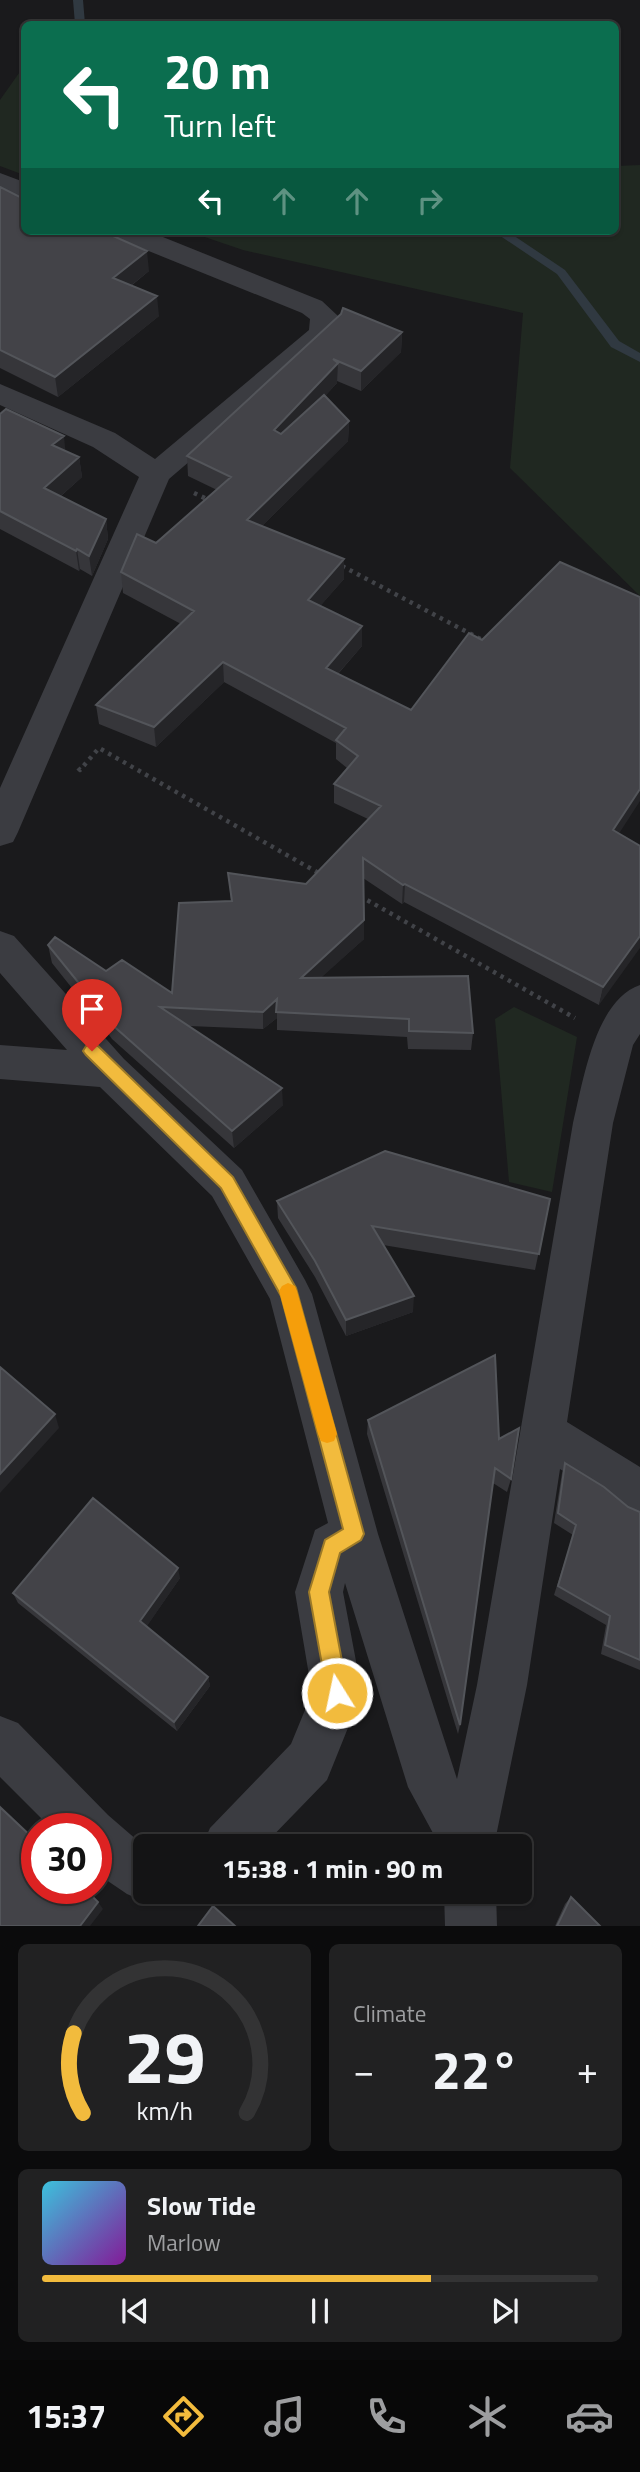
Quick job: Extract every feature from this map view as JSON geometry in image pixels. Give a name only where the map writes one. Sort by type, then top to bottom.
[{"type":"street","points":[[0,181],[21,190]]},
{"type":"street","points":[[0,832],[38,738],[125,552],[156,474],[324,333],[324,316],[312,306],[134,235]]},
{"type":"street","points":[[0,394],[104,440],[156,474]]},
{"type":"street","points":[[0,947],[110,1071],[227,1183],[290,1294],[354,1534],[433,1787],[455,1834]]},
{"type":"street","points":[[473,1834],[502,1685],[593,1123],[614,1040],[640,1001]]},
{"type":"street","points":[[0,1062],[110,1071]]},
{"type":"street","points":[[543,1432],[640,1494]]},
{"type":"street","points":[[240,1834],[309,1762],[337,1693],[319,1592],[332,1546],[354,1534]]},
{"type":"street","points":[[0,1741],[72,1813]]},
{"type":"street","points":[[112,1852],[133,1869]]},
{"type":"street","points":[[470,1904],[471,1926]]},
{"type":"path","points":[[156,474],[217,504]]},
{"type":"path","points":[[339,565],[496,647]]},
{"type":"path","points":[[38,738],[80,770],[99,748],[326,877]]},
{"type":"path","points":[[350,891],[614,1040]]},
{"type":"shaded area","points":[[21,70],[21,174],[0,166],[0,100]]},
{"type":"shaded area","points":[[640,165],[640,596],[510,468],[523,313],[243,250],[199,235],[619,235],[619,166]]},
{"type":"shaded area","points":[[514,1007],[577,1037],[552,1192],[509,1182],[495,1019]]},
{"type":"building","points":[[0,187],[21,198],[21,235],[111,235],[147,251],[113,278],[157,296],[55,377],[0,350]]},
{"type":"building","points":[[343,308],[402,332],[361,371],[333,359],[338,363],[274,430],[281,434],[324,395],[349,421],[247,520],[344,559],[308,600],[362,626],[326,668],[411,710],[469,633],[482,640],[560,562],[640,597],[640,789],[613,830],[640,846],[640,936],[603,987],[403,885],[363,858],[364,920],[301,978],[468,976],[473,1033],[409,1031],[409,1019],[276,1012],[277,999],[263,1012],[160,1007],[282,1088],[232,1131],[109,1022],[96,1004],[90,1003],[78,989],[82,987],[48,945],[55,937],[106,971],[122,960],[172,993],[179,903],[232,901],[228,873],[306,884],[381,806],[334,784],[358,756],[336,740],[346,728],[223,662],[154,727],[96,705],[194,611],[121,572],[137,534],[156,543],[231,477],[187,456],[341,314]]},
{"type":"building","points":[[6,409],[64,436],[52,445],[79,457],[44,488],[106,519],[89,556],[0,511],[0,414]]},
{"type":"building","points":[[385,1151],[550,1199],[539,1254],[372,1226],[414,1296],[346,1320],[315,1261],[277,1201]]},
{"type":"building","points":[[495,1355],[499,1439],[519,1428],[511,1479],[495,1468],[460,1725],[368,1420]]},
{"type":"building","points":[[0,1367],[55,1414],[0,1474]]},
{"type":"building","points":[[565,1463],[604,1487],[628,1507],[640,1512],[640,1660],[605,1645],[610,1616],[558,1586],[576,1525],[558,1513]]},
{"type":"building","points":[[93,1498],[178,1568],[140,1621],[208,1677],[174,1722],[13,1593]]},
{"type":"building","points":[[0,1807],[21,1827],[21,1904],[96,1904],[80,1926],[0,1926]]},
{"type":"building","points":[[571,1897],[600,1926],[557,1926]]},
{"type":"building","points":[[213,1906],[235,1926],[198,1926]]},
{"type":"waterway","points":[[78,0],[80,21]]},
{"type":"waterway","points":[[505,235],[561,272],[615,344],[640,358]]},
{"type":"slow traffic","points":[[288,1291],[327,1434]]},
{"type":"route","points":[[92,1051],[227,1183],[290,1294],[354,1534],[332,1546],[319,1592],[337,1693]]}]
